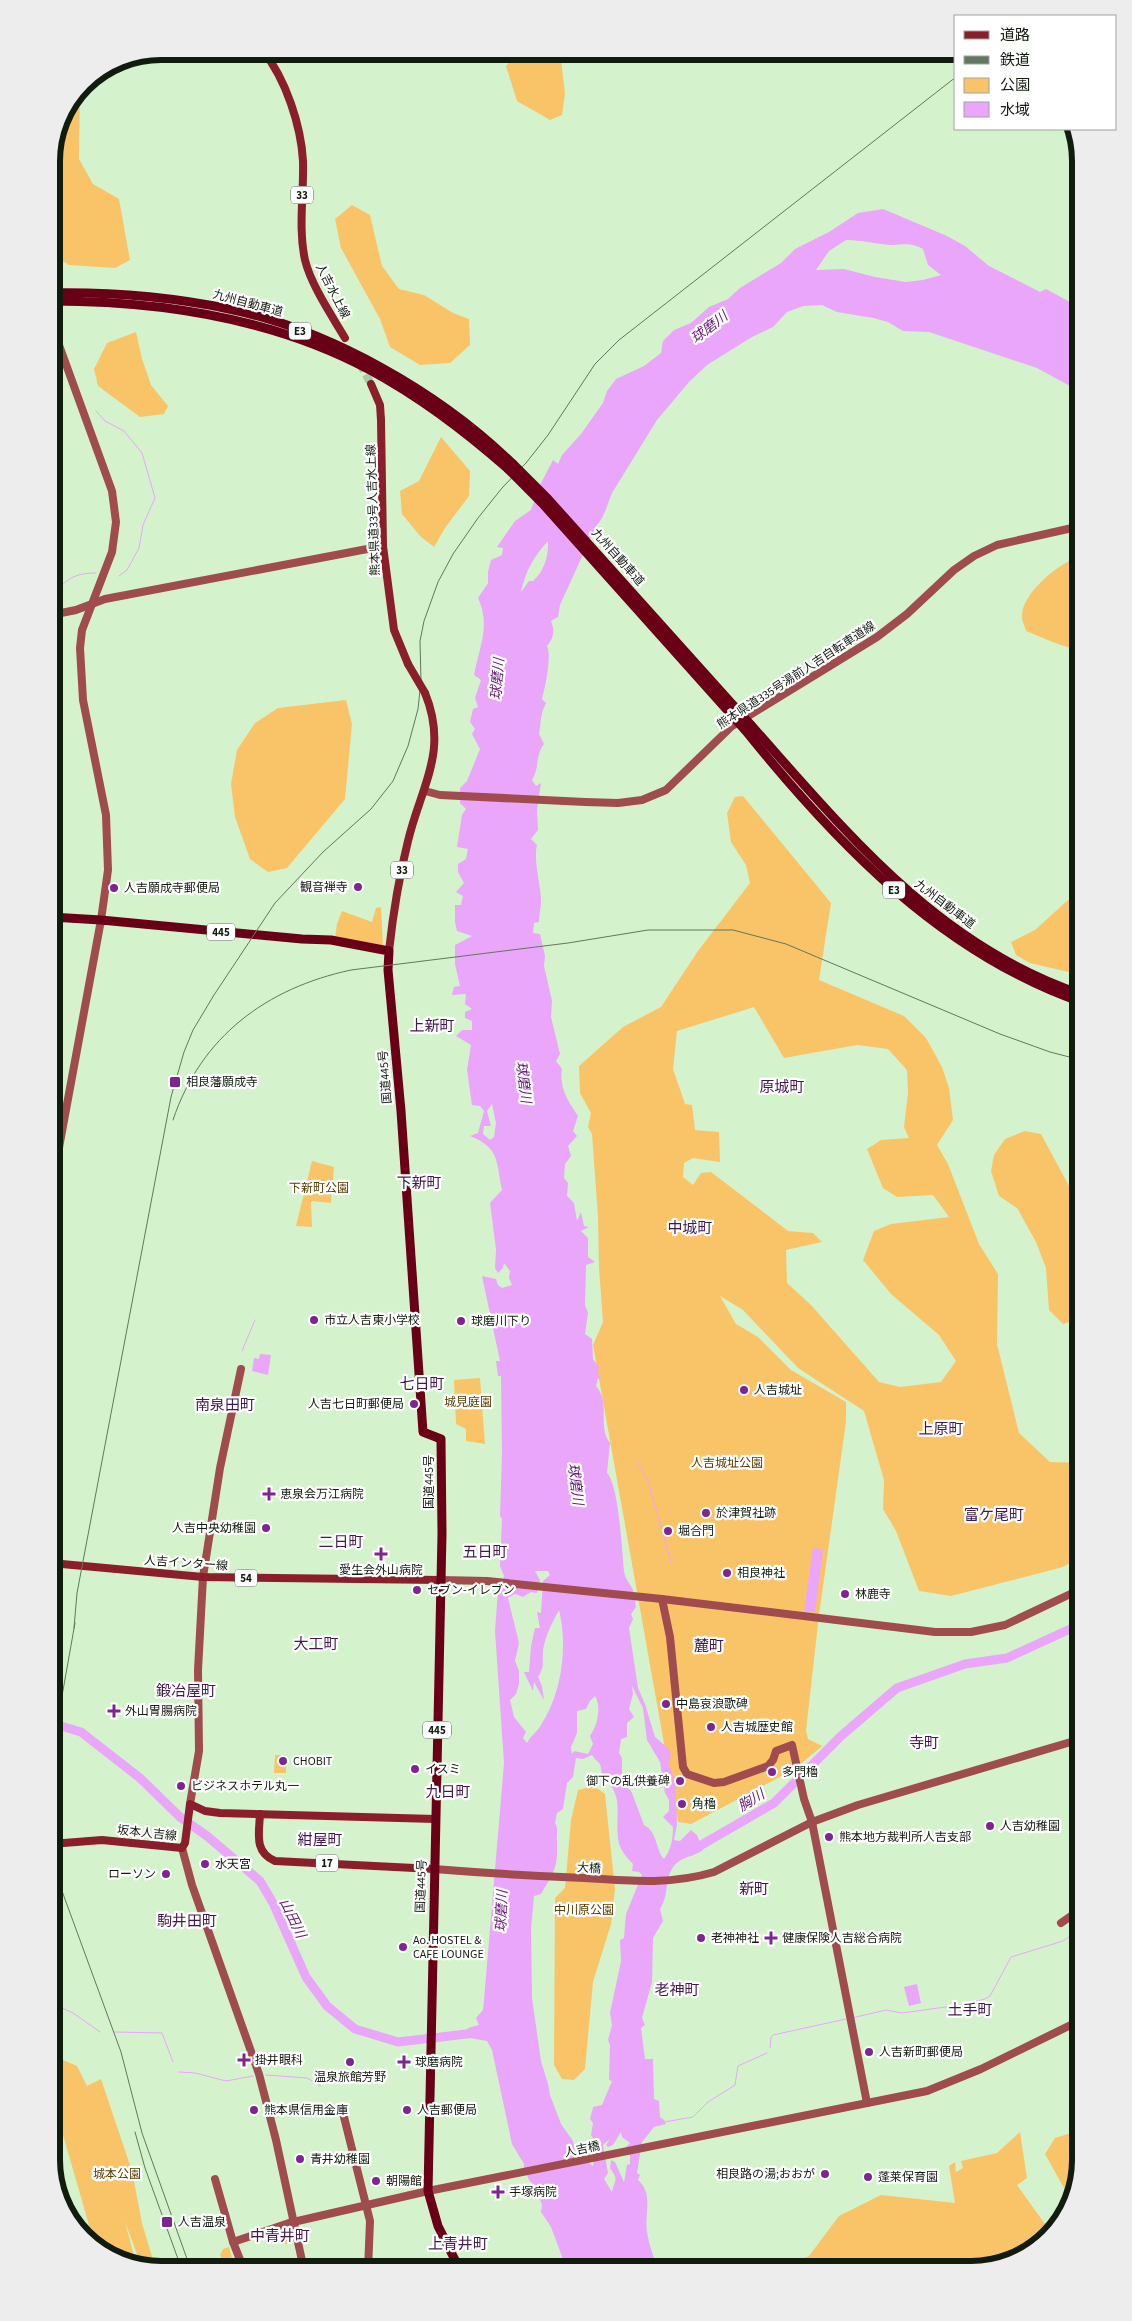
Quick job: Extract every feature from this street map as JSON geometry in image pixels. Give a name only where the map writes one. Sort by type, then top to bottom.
[{"type":"highway","name":"九州自動車道","points":[[60,293],[115,294],[189,302],[231,309],[288,326],[371,362],[433,399],[486,438],[542,503],[748,727],[842,827],[912,896],[942,920],[987,950],[1028,972],[1072,990]]},
{"type":"highway","name":"九州自動車道","points":[[60,301],[113,302],[188,311],[286,334],[370,370],[450,420],[510,466]]},
{"type":"highway","name":"九州自動車道","points":[[748,727],[776,769],[856,853],[907,902],[967,946],[1011,972],[1072,998]]},
{"type":"highway","name":"445","points":[[60,918],[302,940],[331,940],[389,951]]},
{"type":"highway","name":"国道445号","points":[[389,951],[388,970],[401,1111],[423,1432],[442,1440],[441,1580],[430,2020],[428,2191],[438,2226],[456,2261]]},
{"type":"main road","name":"人吉水上線","points":[[270,60],[282,84],[300,133],[303,161],[302,227],[305,261],[345,338]]},
{"type":"main road","name":"熊本県道33号人吉水上線","points":[[371,384],[380,405],[383,546],[394,630],[408,664],[431,707],[434,732],[433,760],[425,791],[407,842],[394,903],[389,951]]},
{"type":"main road","name":"人吉インター線","points":[[60,1564],[203,1577],[441,1580]]},
{"type":"main road","points":[[189,1806],[220,1813],[435,1819]]},
{"type":"main road","name":"坂本人吉線","points":[[60,1843],[102,1840],[184,1845],[189,1806]]},
{"type":"main road","name":"17","points":[[260,1814],[259,1844],[266,1857],[275,1861],[434,1869]]},
{"type":"street","points":[[60,345],[112,491],[116,522],[112,552],[82,630],[80,656],[83,700],[106,815],[108,870],[101,920],[60,1142]]},
{"type":"street","name":"熊本県道335号湯前人吉自転車道線","points":[[425,791],[440,795],[585,802],[618,803],[642,800],[666,790],[732,726],[877,637],[907,614],[954,570],[974,556],[998,545],[1072,528]]},
{"type":"street","points":[[60,613],[105,599],[383,546]]},
{"type":"street","points":[[189,1806],[199,1751],[198,1670],[203,1577],[220,1468],[241,1369]]},
{"type":"street","points":[[441,1580],[491,1582],[653,1598],[935,1632],[971,1632],[1005,1626],[1072,1593]]},
{"type":"street","points":[[662,1599],[670,1637],[683,1766],[687,1774],[714,1783],[724,1782],[768,1766],[773,1760],[776,1751],[792,1745],[804,1799],[812,1822],[867,2103]]},
{"type":"street","name":"大橋","points":[[434,1869],[626,1881],[688,1879],[714,1872],[812,1822],[858,1805],[1072,1742]]},
{"type":"street","points":[[184,1845],[192,1885],[259,2074],[276,2140],[302,2261]]},
{"type":"street","points":[[1061,1924],[1072,1916]]},
{"type":"street","name":"人吉橋","points":[[232,2242],[293,2223],[428,2191],[927,2091],[943,2086],[1072,2024]]},
{"type":"street","points":[[342,2109],[367,2206],[371,2236],[369,2261]]},
{"type":"street","points":[[215,2179],[232,2242],[240,2261]]},
{"type":"green space","points":[[512,60],[561,60],[565,94],[562,115],[550,120],[517,101],[506,66]]},
{"type":"green space","points":[[80,101],[79,159],[93,184],[119,199],[130,260],[115,268],[69,265],[60,260],[60,155],[63,135],[70,116]]},
{"type":"green space","points":[[352,205],[370,215],[382,266],[399,289],[424,295],[453,313],[469,319],[470,345],[450,363],[420,365],[390,347],[380,319],[341,248],[335,219]]},
{"type":"green space","points":[[136,332],[142,359],[151,385],[168,406],[164,414],[140,417],[98,386],[94,369],[107,343]]},
{"type":"green space","points":[[441,437],[470,471],[469,496],[445,528],[434,547],[421,537],[402,514],[400,491],[419,481]]},
{"type":"green space","points":[[1072,559],[1072,648],[1026,631],[1022,617],[1024,606],[1036,588],[1053,571]]},
{"type":"green space","points":[[346,700],[352,724],[345,799],[287,868],[268,872],[250,859],[235,817],[231,784],[237,750],[255,723],[278,708]]},
{"type":"green space","name":"人吉城址公園","points":[[743,796],[831,903],[819,980],[904,1016],[926,1038],[942,1067],[949,1088],[953,1120],[937,1145],[948,1164],[979,1244],[998,1274],[997,1344],[1019,1433],[1050,1462],[1072,1463],[1072,1562],[1063,1567],[951,1596],[919,1591],[896,1531],[883,1509],[884,1480],[864,1411],[798,1368],[743,1310],[720,1296],[736,1324],[758,1337],[791,1370],[846,1402],[846,1422],[819,1615],[806,1731],[808,1739],[822,1746],[795,1769],[691,1824],[678,1822],[593,1345],[603,1322],[598,1217],[592,1134],[588,1127],[591,1113],[580,1093],[579,1066],[623,1027],[661,1007],[698,951],[750,883],[746,865],[731,842],[727,813],[735,797]],"holes":[[[754,1007],[784,1058],[857,1045],[888,1049],[907,1070],[908,1093],[904,1127],[909,1138],[881,1140],[867,1149],[883,1188],[897,1197],[933,1195],[949,1217],[891,1224],[874,1231],[863,1260],[891,1294],[939,1335],[956,1361],[941,1382],[900,1387],[879,1382],[811,1305],[787,1283],[786,1250],[822,1242],[813,1233],[788,1231],[711,1172],[701,1173],[693,1185],[683,1177],[684,1163],[693,1158],[720,1162],[719,1132],[695,1130],[692,1105],[685,1104],[673,1069],[677,1031]]]},
{"type":"green space","points":[[1068,900],[1072,902],[1072,973],[1030,963],[1016,955],[1011,942],[1035,930]]},
{"type":"green space","points":[[381,907],[383,947],[335,938],[337,924],[342,911],[372,922],[376,908]]},
{"type":"green space","points":[[1025,1131],[1041,1134],[1072,1191],[1072,1321],[1063,1324],[1049,1310],[1046,1268],[1036,1242],[1017,1208],[999,1196],[991,1171],[994,1155],[1005,1139]]},
{"type":"green space","name":"下新町公園","points":[[312,1161],[334,1167],[331,1203],[311,1201],[312,1227],[296,1226]]},
{"type":"green space","name":"城見庭園","points":[[480,1378],[485,1444],[466,1441],[466,1429],[456,1424],[454,1380]]},
{"type":"green space","points":[[275,1755],[286,1755],[286,1773],[274,1773]]},
{"type":"green space","name":"中川原公園","points":[[594,1786],[605,1794],[615,1889],[611,1924],[593,1982],[585,2069],[574,2080],[562,2079],[554,2065],[555,1898],[565,1888],[571,1820],[578,1790]]},
{"type":"green space","name":"城本公園","points":[[60,2059],[77,2066],[87,2086],[101,2079],[132,2171],[142,2223],[153,2261],[139,2258],[125,2222],[134,2257],[116,2251],[91,2232],[60,2129]]},
{"type":"green space","points":[[1020,2132],[1027,2178],[1017,2185],[1047,2227],[1038,2236],[1010,2253],[991,2259],[971,2261],[797,2261],[809,2256],[839,2216],[881,2195],[955,2203],[949,2166],[955,2162],[956,2172],[963,2168],[961,2161],[997,2153]]},
{"type":"green space","points":[[1072,2133],[1071,2173],[1067,2193],[1045,2154],[1055,2138]]},
{"type":"green space","points":[[287,2232],[293,2238],[287,2244],[281,2238]]},
{"type":"green space","points":[[229,2247],[233,2261],[222,2261],[220,2255],[223,2249]]},
{"type":"water","name":"球磨川","points":[[883,209],[947,236],[965,246],[989,266],[1040,292],[1046,289],[1072,303],[1072,387],[1037,368],[929,332],[903,331],[888,322],[837,312],[822,305],[803,306],[787,312],[773,327],[752,337],[707,365],[689,382],[657,420],[612,493],[604,515],[596,526],[560,605],[558,617],[551,621],[553,634],[547,646],[549,657],[542,699],[546,703],[539,734],[544,744],[539,753],[536,771],[532,780],[536,786],[541,783],[537,810],[538,830],[531,839],[537,845],[536,858],[541,895],[539,922],[534,923],[533,933],[540,934],[545,956],[544,966],[552,1001],[551,1017],[560,1054],[556,1061],[562,1069],[561,1076],[565,1094],[578,1116],[573,1131],[577,1136],[568,1146],[571,1156],[565,1164],[564,1178],[568,1183],[567,1196],[574,1203],[577,1221],[581,1212],[584,1226],[589,1227],[581,1231],[588,1238],[588,1257],[595,1262],[586,1265],[585,1305],[588,1313],[585,1334],[592,1339],[593,1359],[599,1367],[598,1373],[601,1381],[598,1378],[596,1386],[603,1400],[604,1430],[610,1443],[607,1473],[611,1480],[617,1504],[625,1574],[635,1598],[636,1607],[631,1614],[633,1619],[629,1628],[638,1688],[655,1737],[670,1750],[671,1757],[668,1762],[675,1781],[677,1824],[674,1840],[680,1841],[691,1830],[697,1835],[703,1850],[681,1860],[671,1870],[660,1909],[663,1921],[653,1938],[652,1982],[642,2018],[645,2025],[641,2028],[645,2059],[653,2059],[654,2099],[659,2101],[660,2117],[666,2124],[654,2127],[642,2142],[637,2173],[640,2175],[638,2180],[646,2191],[646,2225],[655,2261],[564,2261],[551,2227],[541,2212],[542,2205],[536,2188],[529,2180],[524,2164],[512,2144],[492,2050],[487,2041],[464,2037],[468,2028],[479,2025],[476,2018],[483,2010],[504,1763],[495,1631],[498,1590],[502,1587],[504,1576],[500,1566],[502,1519],[500,1516],[502,1453],[501,1376],[498,1376],[496,1361],[500,1361],[482,1276],[496,1279],[498,1285],[502,1288],[512,1285],[509,1278],[510,1271],[504,1263],[503,1268],[498,1273],[495,1268],[496,1249],[490,1203],[502,1190],[497,1163],[487,1145],[470,1136],[478,1133],[484,1111],[480,1106],[472,1105],[467,1070],[471,1045],[456,1036],[462,1030],[472,1030],[472,1021],[465,1018],[465,1012],[472,1009],[465,1004],[466,994],[452,995],[454,987],[460,986],[455,964],[455,945],[472,936],[457,931],[455,905],[461,905],[463,896],[456,892],[464,883],[458,872],[458,864],[466,859],[468,849],[457,847],[462,815],[466,809],[460,803],[460,788],[467,781],[480,749],[472,734],[475,729],[470,722],[473,709],[478,707],[475,698],[481,680],[474,675],[484,628],[482,608],[478,598],[488,583],[491,560],[502,555],[503,548],[497,547],[515,521],[531,510],[540,485],[553,460],[558,464],[562,455],[581,434],[603,403],[607,391],[616,379],[644,366],[661,353],[663,341],[674,330],[691,323],[709,307],[728,299],[740,288],[781,263],[795,249],[829,232],[858,213]],"holes":[[[846,240],[891,245],[911,245],[923,249],[928,265],[941,275],[906,282],[844,269],[816,270],[829,251]],[[548,541],[548,552],[543,568],[537,577],[533,581],[529,581],[521,592],[531,565],[538,552]],[[492,1104],[496,1123],[494,1137],[490,1140],[483,1134],[484,1126],[491,1126],[487,1111]],[[535,1571],[548,1571],[550,1575],[543,1581],[541,1613],[537,1612],[540,1628],[535,1628],[531,1646],[529,1672],[524,1672],[533,1691],[534,1682],[544,1700],[542,1686],[538,1677],[542,1667],[545,1640],[559,1610],[562,1624],[563,1654],[554,1699],[538,1730],[527,1743],[523,1738],[526,1732],[514,1717],[510,1700],[516,1694],[519,1684],[519,1671],[515,1661],[519,1643],[508,1598],[515,1594],[523,1597],[531,1592],[537,1593],[540,1580]],[[632,1686],[643,1708],[647,1740],[660,1762],[665,1793],[669,1800],[669,1811],[663,1817],[673,1827],[673,1836],[670,1848],[664,1859],[652,1832],[644,1825],[632,1793],[622,1779],[622,1758],[619,1753],[621,1739],[627,1737],[627,1723],[634,1717],[629,1709],[633,1694]],[[595,1696],[598,1706],[597,1722],[590,1736],[593,1744],[588,1754],[574,1751],[572,1754],[571,1747],[577,1733],[577,1711],[586,1709]],[[592,1755],[600,1764],[602,1777],[614,1791],[618,1805],[617,1829],[620,1846],[625,1856],[633,1864],[632,1871],[639,1872],[642,1875],[626,1914],[624,1938],[620,1940],[621,1961],[610,2013],[612,2025],[608,2040],[610,2045],[609,2080],[612,2081],[602,2105],[593,2107],[590,2119],[593,2123],[591,2135],[596,2143],[593,2166],[576,2153],[573,2141],[561,2124],[550,2095],[541,2061],[532,1998],[531,1929],[534,1896],[541,1894],[554,1870],[557,1858],[557,1830],[555,1823],[557,1813],[563,1809],[567,1783],[573,1777],[576,1758],[583,1759]],[[621,2132],[622,2137],[630,2143],[626,2147],[630,2156],[630,2164],[627,2165],[624,2182],[615,2162],[611,2160],[610,2168],[616,2180],[612,2192],[604,2179],[608,2173],[603,2145],[610,2139],[606,2145],[608,2147],[613,2145]]]},
{"type":"water","points":[[260,1354],[271,1355],[268,1375],[252,1371],[254,1358],[259,1359]]},
{"type":"water","points":[[813,1548],[823,1549],[815,1612],[804,1611]]},
{"type":"water","points":[[917,1984],[921,2003],[909,2006],[904,1987]]},
{"type":"waterway","points":[[96,411],[105,421],[124,431],[142,453],[155,498],[143,525],[139,548],[127,570],[119,576]]},
{"type":"waterway","points":[[60,587],[75,576],[96,573]]},
{"type":"waterway","points":[[242,1351],[255,1320]]},
{"type":"waterway","points":[[637,1461],[648,1481],[671,1562]]},
{"type":"waterway","name":"胸川","points":[[691,1851],[774,1803],[841,1736],[897,1688],[965,1664],[1007,1658],[1072,1628]]},
{"type":"waterway","name":"山田川","points":[[60,1726],[81,1732],[140,1778],[180,1817],[207,1836],[260,1881],[273,1903],[306,1977],[327,2006],[355,2029],[398,2042],[475,2033]]},
{"type":"waterway","points":[[962,2005],[990,1996],[1011,1957],[1063,1941],[1072,1935]]},
{"type":"waterway","points":[[852,2018],[886,2010],[902,2013],[960,2005]]},
{"type":"waterway","points":[[60,2007],[73,2013],[100,2032]]},
{"type":"waterway","points":[[770,2048],[773,2035],[846,2019]]},
{"type":"waterway","points":[[115,2032],[162,2033],[173,2062]]},
{"type":"waterway","points":[[664,2122],[693,2117],[708,2102],[735,2085],[738,2066],[767,2053]]},
{"type":"waterway","points":[[179,2072],[195,2073],[226,2081],[253,2076]]},
{"type":"waterway","points":[[266,2075],[307,2078],[321,2086]]},
{"type":"waterway","points":[[239,2248],[245,2261]]},
{"type":"tunnel","points":[[360,364],[371,384]]},
{"type":"railway","points":[[74,1628],[77,1593],[171,1097],[184,1052],[193,1030],[214,995],[275,903],[323,852],[371,809],[393,781],[408,746],[418,709],[421,681],[420,641],[424,621],[438,582],[453,554],[478,518],[548,435],[595,364],[619,340],[954,79]]},
{"type":"railway","points":[[173,1120],[185,1090],[219,1040],[241,1020],[265,1003],[292,989],[320,978],[351,970],[568,943],[648,930],[733,930],[786,944],[1000,1034],[1072,1058]]},
{"type":"railway","points":[[60,1707],[75,1623]]},
{"type":"railway","points":[[60,1881],[62,1891],[121,2052],[142,2133],[188,2261]]},
{"type":"railway","points":[[135,2132],[145,2168],[179,2261]]},
{"type":"place","name":"観音禅寺","points":[[358,887]]},
{"type":"place","name":"人吉願成寺郵便局","points":[[114,888]]},
{"type":"place","name":"相良藩願成寺","points":[[175,1082]]},
{"type":"place","name":"市立人吉東小学校","points":[[314,1320]]},
{"type":"place","name":"球磨川下り","points":[[461,1321]]},
{"type":"place","name":"人吉城址","points":[[744,1390]]},
{"type":"place","name":"人吉七日町郵便局","points":[[414,1404]]},
{"type":"place","name":"恵泉会万江病院","points":[[269,1494]]},
{"type":"place","name":"於津賀社跡","points":[[706,1513]]},
{"type":"place","name":"人吉中央幼稚園","points":[[266,1528]]},
{"type":"place","name":"堀合門","points":[[668,1531]]},
{"type":"place","name":"愛生会外山病院","points":[[381,1554]]},
{"type":"place","name":"相良神社","points":[[727,1573]]},
{"type":"place","name":"セブン-イレブン","points":[[417,1590]]},
{"type":"place","name":"林鹿寺","points":[[845,1594]]},
{"type":"place","name":"中島哀浪歌碑","points":[[666,1704]]},
{"type":"place","name":"外山胃腸病院","points":[[114,1711]]},
{"type":"place","name":"人吉城歴史館","points":[[711,1727]]},
{"type":"place","name":"CHOBIT","points":[[283,1761]]},
{"type":"place","name":"イスミ","points":[[415,1769]]},
{"type":"place","name":"多門櫓","points":[[772,1772]]},
{"type":"place","name":"御下の乱供養碑","points":[[680,1781]]},
{"type":"place","name":"ビジネスホテル丸一","points":[[181,1786]]},
{"type":"place","name":"角櫓","points":[[682,1804]]},
{"type":"place","name":"人吉幼稚園","points":[[990,1826]]},
{"type":"place","name":"熊本地方裁判所人吉支部","points":[[829,1837]]},
{"type":"place","name":"水天宮","points":[[205,1864]]},
{"type":"place","name":"ローソン","points":[[166,1874]]},
{"type":"place","name":"老神神社","points":[[701,1938]]},
{"type":"place","name":"健康保険人吉総合病院","points":[[771,1938]]},
{"type":"place","name":"Ao. HOSTEL & CAFE LOUNGE","points":[[403,1947]]},
{"type":"place","name":"人吉新町郵便局","points":[[869,2052]]},
{"type":"place","name":"掛井眼科","points":[[244,2060]]},
{"type":"place","name":"温泉旅館芳野","points":[[350,2062]]},
{"type":"place","name":"球磨病院","points":[[404,2062]]},
{"type":"place","name":"熊本県信用金庫","points":[[254,2110]]},
{"type":"place","name":"人吉郵便局","points":[[407,2110]]},
{"type":"place","name":"青井幼稚園","points":[[300,2159]]},
{"type":"place","name":"相良路の湯;おおが","points":[[825,2174]]},
{"type":"place","name":"蓬莱保育園","points":[[868,2177]]},
{"type":"place","name":"朝陽館","points":[[376,2181]]},
{"type":"place","name":"手塚病院","points":[[498,2192]]},
{"type":"place","name":"人吉温泉","points":[[167,2222]]},
{"type":"district","name":"上新町","points":[[432,1026]]},
{"type":"district","name":"原城町","points":[[782,1087]]},
{"type":"district","name":"下新町","points":[[419,1183]]},
{"type":"district","name":"中城町","points":[[690,1228]]},
{"type":"district","name":"七日町","points":[[422,1384]]},
{"type":"district","name":"南泉田町","points":[[225,1405]]},
{"type":"district","name":"上原町","points":[[941,1429]]},
{"type":"district","name":"富ケ尾町","points":[[994,1515]]},
{"type":"district","name":"二日町","points":[[341,1542]]},
{"type":"district","name":"五日町","points":[[485,1552]]},
{"type":"district","name":"大工町","points":[[316,1644]]},
{"type":"district","name":"麓町","points":[[709,1646]]},
{"type":"district","name":"鍛冶屋町","points":[[186,1691]]},
{"type":"district","name":"寺町","points":[[924,1743]]},
{"type":"district","name":"九日町","points":[[448,1792]]},
{"type":"district","name":"紺屋町","points":[[320,1840]]},
{"type":"district","name":"新町","points":[[754,1889]]},
{"type":"district","name":"駒井田町","points":[[187,1921]]},
{"type":"district","name":"老神町","points":[[677,1990]]},
{"type":"district","name":"土手町","points":[[970,2010]]},
{"type":"district","name":"中青井町","points":[[280,2236]]},
{"type":"district","name":"上青井町","points":[[458,2244]]}]
